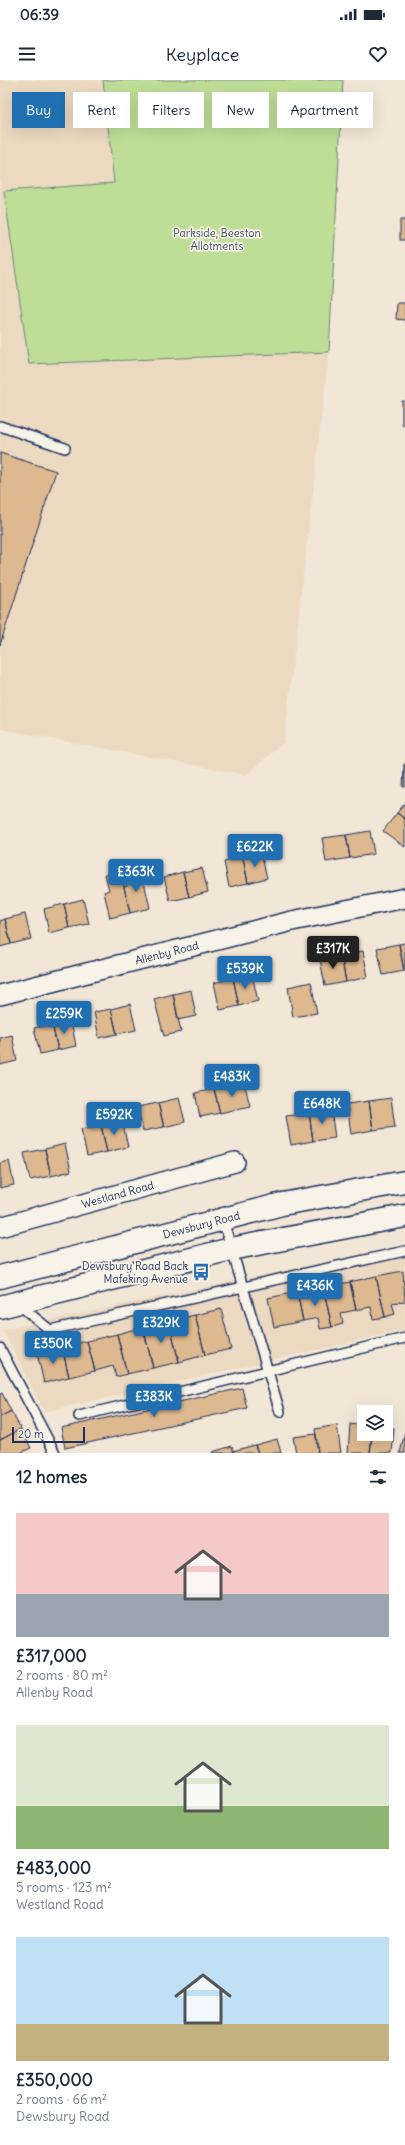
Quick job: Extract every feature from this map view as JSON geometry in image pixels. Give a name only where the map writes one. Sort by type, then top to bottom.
[{"type":"main road","name":"Dewsbury Road","points":[[0,1277],[222,1218],[282,1204],[405,1182]]},
{"type":"main road","points":[[9,1305],[231,1249],[405,1216]]},
{"type":"street","name":"Allenby Road","points":[[0,996],[292,921],[405,898]]},
{"type":"street","name":"Westland Road","points":[[0,1226],[235,1162]]},
{"type":"lane","points":[[0,426],[65,448]]},
{"type":"lane","points":[[222,1218],[266,1370],[280,1412]]},
{"type":"lane","points":[[9,1305],[50,1330],[405,1251]]},
{"type":"lane","points":[[79,1416],[266,1370],[405,1338]]},
{"type":"lane","points":[[0,1348],[55,1453]]},
{"type":"shaded area","points":[[0,80],[103,80],[104,92],[73,92],[73,128],[108,128],[114,184],[4,192],[29,364],[329,352],[284,742],[246,775],[0,729]]},
{"type":"shaded area","points":[[405,1245],[405,1330],[44,1412],[3,1330]]},
{"type":"green space","name":"Parkside, Beeston Allotments","points":[[103,80],[343,80],[342,92],[277,92],[277,128],[341,128],[329,352],[29,364],[4,191],[114,183],[108,128],[130,128],[130,92],[104,92]]},
{"type":"building","points":[[400,220],[405,220],[405,240],[400,240]]},
{"type":"building","points":[[397,303],[405,303],[405,320],[396,319]]},
{"type":"building","points":[[402,401],[405,401],[405,425],[402,425]]},
{"type":"building","points":[[0,453],[56,471],[0,645]]},
{"type":"building","points":[[404,764],[405,787],[403,787]]},
{"type":"building","points":[[405,803],[405,819],[397,813]]},
{"type":"building","points":[[397,813],[405,819],[405,847],[383,831]]},
{"type":"building","points":[[370,831],[374,854],[350,858],[346,835]]},
{"type":"building","points":[[346,835],[350,858],[326,862],[322,838]]},
{"type":"building","points":[[261,853],[267,878],[248,883],[243,858]]},
{"type":"building","points":[[243,858],[248,883],[229,887],[224,862]]},
{"type":"building","points":[[202,868],[208,892],[189,897],[183,872]]},
{"type":"building","points":[[120,870],[130,913],[110,918],[104,892],[109,890],[105,874]]},
{"type":"building","points":[[138,871],[141,883],[144,882],[150,908],[130,913],[124,887],[127,886],[125,875]]},
{"type":"building","points":[[183,872],[189,897],[170,901],[164,877]]},
{"type":"building","points":[[83,899],[89,924],[69,928],[64,904]]},
{"type":"building","points":[[64,904],[69,928],[49,933],[44,909]]},
{"type":"building","points":[[25,914],[31,939],[11,944],[5,919]]},
{"type":"building","points":[[5,919],[11,944],[0,947],[0,921]]},
{"type":"building","points":[[405,943],[405,971],[404,971],[399,944]]},
{"type":"building","points":[[399,944],[404,971],[383,975],[377,948]]},
{"type":"building","points":[[363,951],[368,977],[346,982],[341,955]]},
{"type":"building","points":[[341,955],[346,982],[325,986],[320,959]]},
{"type":"building","points":[[252,974],[258,1001],[239,1006],[233,978]]},
{"type":"building","points":[[233,978],[239,1006],[220,1010],[214,983]]},
{"type":"building","points":[[311,982],[317,1013],[293,1017],[288,987]]},
{"type":"building","points":[[191,990],[196,1016],[178,1020],[173,994]]},
{"type":"building","points":[[173,994],[181,1032],[164,1036],[154,999]]},
{"type":"building","points":[[130,1004],[136,1030],[117,1034],[111,1009]]},
{"type":"building","points":[[111,1009],[117,1034],[99,1038],[94,1012]]},
{"type":"building","points":[[71,1020],[76,1046],[58,1050],[52,1024]]},
{"type":"building","points":[[52,1024],[58,1050],[40,1054],[34,1028]]},
{"type":"building","points":[[12,1035],[17,1061],[0,1065],[0,1038]]},
{"type":"building","points":[[244,1082],[250,1106],[220,1113],[214,1089]]},
{"type":"building","points":[[214,1089],[220,1113],[200,1117],[195,1093]]},
{"type":"building","points":[[179,1098],[185,1122],[164,1127],[158,1103]]},
{"type":"building","points":[[391,1098],[395,1127],[373,1130],[369,1101]]},
{"type":"building","points":[[369,1101],[373,1130],[351,1134],[347,1104]]},
{"type":"building","points":[[158,1103],[164,1127],[143,1131],[137,1107]]},
{"type":"building","points":[[331,1109],[335,1138],[313,1141],[309,1113]]},
{"type":"building","points":[[309,1113],[313,1141],[291,1145],[286,1116]]},
{"type":"building","points":[[122,1120],[128,1147],[107,1152],[101,1125]]},
{"type":"building","points":[[101,1125],[107,1152],[87,1156],[81,1129]]},
{"type":"building","points":[[65,1144],[71,1171],[51,1176],[45,1149]]},
{"type":"building","points":[[45,1149],[51,1176],[30,1180],[24,1153]]},
{"type":"building","points":[[9,1161],[14,1185],[0,1188],[0,1163]]},
{"type":"building","points":[[403,1271],[405,1301],[392,1303],[395,1314],[385,1317],[376,1276]]},
{"type":"building","points":[[376,1276],[385,1317],[373,1319],[371,1307],[356,1310],[350,1282]]},
{"type":"building","points":[[350,1282],[356,1310],[341,1313],[343,1324],[332,1327],[323,1287]]},
{"type":"building","points":[[323,1287],[332,1327],[320,1329],[318,1318],[303,1321],[297,1292]]},
{"type":"building","points":[[297,1292],[303,1321],[274,1327],[268,1298]]},
{"type":"building","points":[[221,1309],[231,1349],[205,1355],[195,1315]]},
{"type":"building","points":[[195,1315],[205,1355],[179,1362],[169,1321]]},
{"type":"building","points":[[169,1321],[179,1362],[153,1368],[143,1327]]},
{"type":"building","points":[[143,1327],[153,1368],[127,1374],[117,1334]]},
{"type":"building","points":[[117,1334],[127,1374],[116,1377],[113,1366],[95,1371],[87,1341]]},
{"type":"building","points":[[87,1341],[95,1371],[69,1377],[62,1347]]},
{"type":"building","points":[[62,1347],[69,1377],[44,1383],[37,1353]]},
{"type":"building","points":[[242,1388],[247,1408],[65,1448],[61,1428]]},
{"type":"building","points":[[2,1393],[11,1411],[0,1417],[0,1394]]},
{"type":"building","points":[[11,1411],[21,1429],[0,1440],[0,1417]]},
{"type":"building","points":[[350,1424],[357,1425],[357,1441],[371,1441],[370,1453],[348,1453]]},
{"type":"building","points":[[337,1425],[341,1453],[318,1453],[315,1429]]},
{"type":"building","points":[[21,1429],[31,1448],[20,1453],[0,1453],[0,1440]]},
{"type":"building","points":[[405,1432],[405,1453],[400,1453]]},
{"type":"building","points":[[316,1434],[318,1453],[296,1453],[293,1437]]},
{"type":"building","points":[[277,1439],[281,1453],[258,1453],[255,1445]]},
{"type":"building","points":[[371,1441],[393,1441],[392,1453],[370,1453]]},
{"type":"building","points":[[255,1445],[258,1453],[234,1453],[233,1451]]},
{"type":"building","points":[[232,1446],[234,1453],[212,1453],[212,1452]]},
{"type":"place","name":"Dewsbury Road Back Mafeking Avenue","points":[[201,1272]]}]
